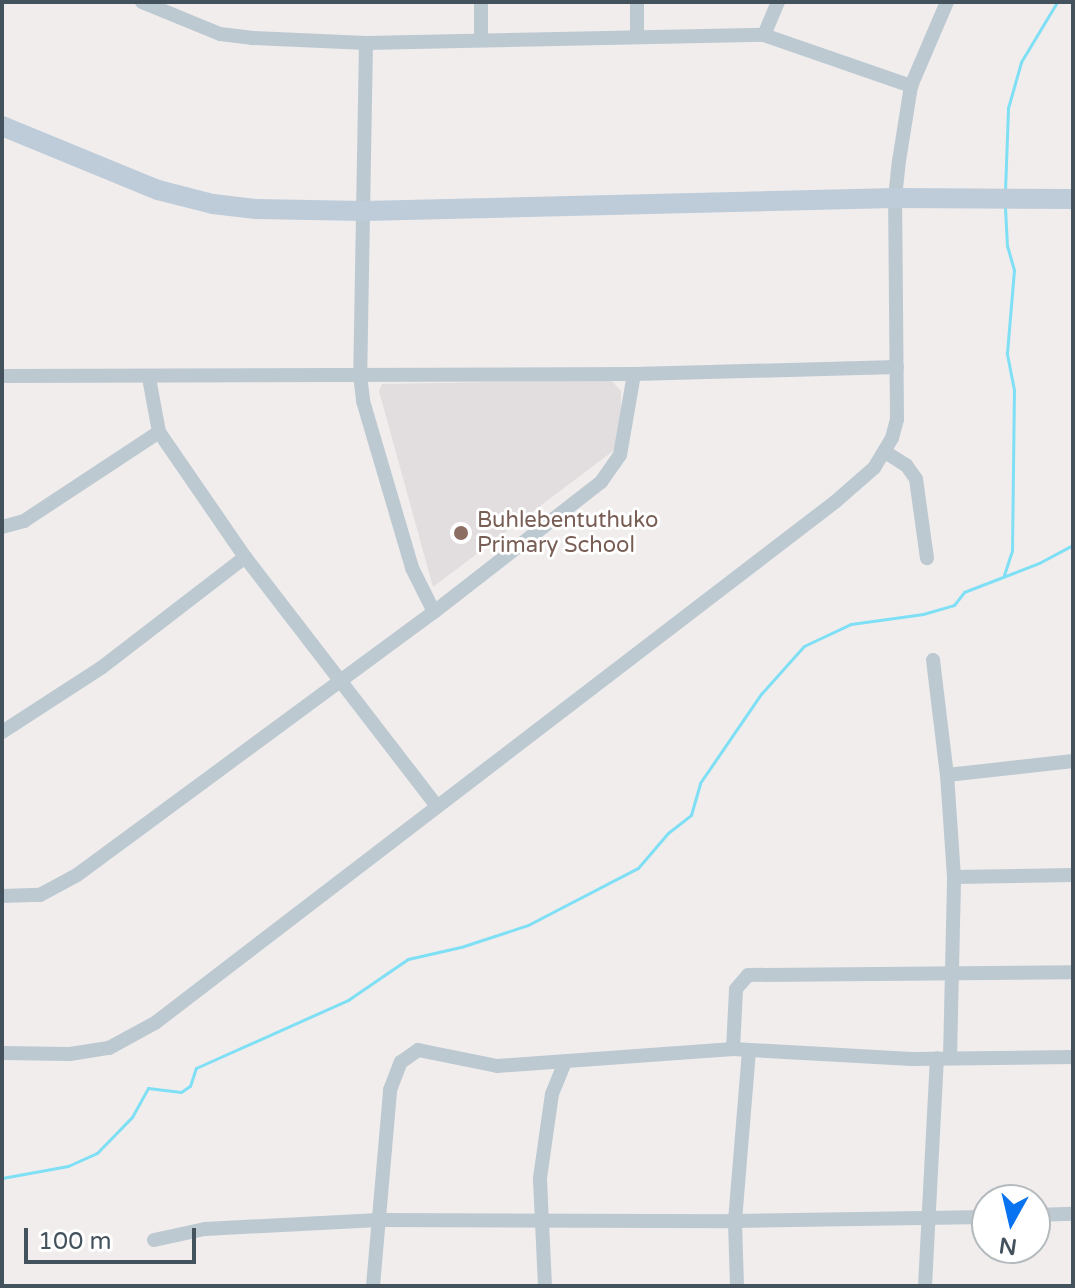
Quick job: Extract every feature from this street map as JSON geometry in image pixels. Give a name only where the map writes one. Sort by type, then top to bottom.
[{"type":"street","points":[[142,2],[220,34],[366,43],[481,38],[764,35],[911,86]]},
{"type":"street","points":[[481,2],[481,38]]},
{"type":"street","points":[[637,2],[637,37]]},
{"type":"street","points":[[764,35],[778,2]]},
{"type":"street","points":[[2,1053],[79,1053],[109,1048],[133,1037],[175,1009],[436,805],[835,502],[885,452],[897,419],[895,198],[911,86],[947,2]]},
{"type":"street","points":[[366,43],[360,375],[363,401],[412,568],[434,612]]},
{"type":"street","points":[[2,126],[158,190],[189,199],[256,209],[364,211],[895,198],[1073,199]]},
{"type":"street","points":[[2,376],[149,378],[634,374],[897,367]]},
{"type":"street","points":[[2,896],[40,895],[65,883],[434,612],[611,471],[624,439],[634,374]]},
{"type":"street","points":[[149,378],[159,432],[245,557],[436,805]]},
{"type":"street","points":[[2,527],[24,521],[159,432]]},
{"type":"street","points":[[885,452],[906,465],[916,479],[927,558]]},
{"type":"street","points":[[2,732],[101,668],[245,557]]},
{"type":"street","points":[[925,1286],[928,1220],[952,971],[954,877],[947,775],[933,660]]},
{"type":"street","points":[[947,775],[1073,761]]},
{"type":"street","points":[[954,877],[1071,874]]},
{"type":"street","points":[[733,1049],[736,989],[748,975],[1073,972]]},
{"type":"street","points":[[373,1286],[390,1090],[401,1062],[409,1054],[434,1051],[497,1066],[733,1049],[943,1058],[1073,1057]]},
{"type":"street","points":[[737,1286],[735,1221],[749,1052]]},
{"type":"street","points":[[545,1286],[540,1178],[548,1113],[565,1061]]},
{"type":"street","points":[[1051,1215],[1073,1214]]},
{"type":"street","points":[[154,1240],[205,1229],[379,1220],[971,1218]]},
{"type":"shaded area","name":"Buhlebentuthuko Primary School","points":[[611,380],[621,391],[621,436],[613,451],[433,587],[379,391],[382,384]]},
{"type":"waterway","points":[[1005,191],[1008,108],[1021,62],[1057,2]]},
{"type":"waterway","points":[[1004,575],[1012,551],[1014,390],[1007,353],[1014,270],[1007,246],[1005,207]]},
{"type":"waterway","points":[[2,1178],[68,1166],[97,1153],[132,1117],[148,1088],[181,1092],[190,1086],[196,1068],[348,1000],[408,959],[461,947],[528,925],[638,868],[668,833],[691,815],[700,783],[761,694],[804,646],[851,624],[923,614],[954,605],[964,592],[1039,563],[1073,545]]},
{"type":"place","name":"Buhlebentuthuko Primary School","points":[[461,533]]}]
